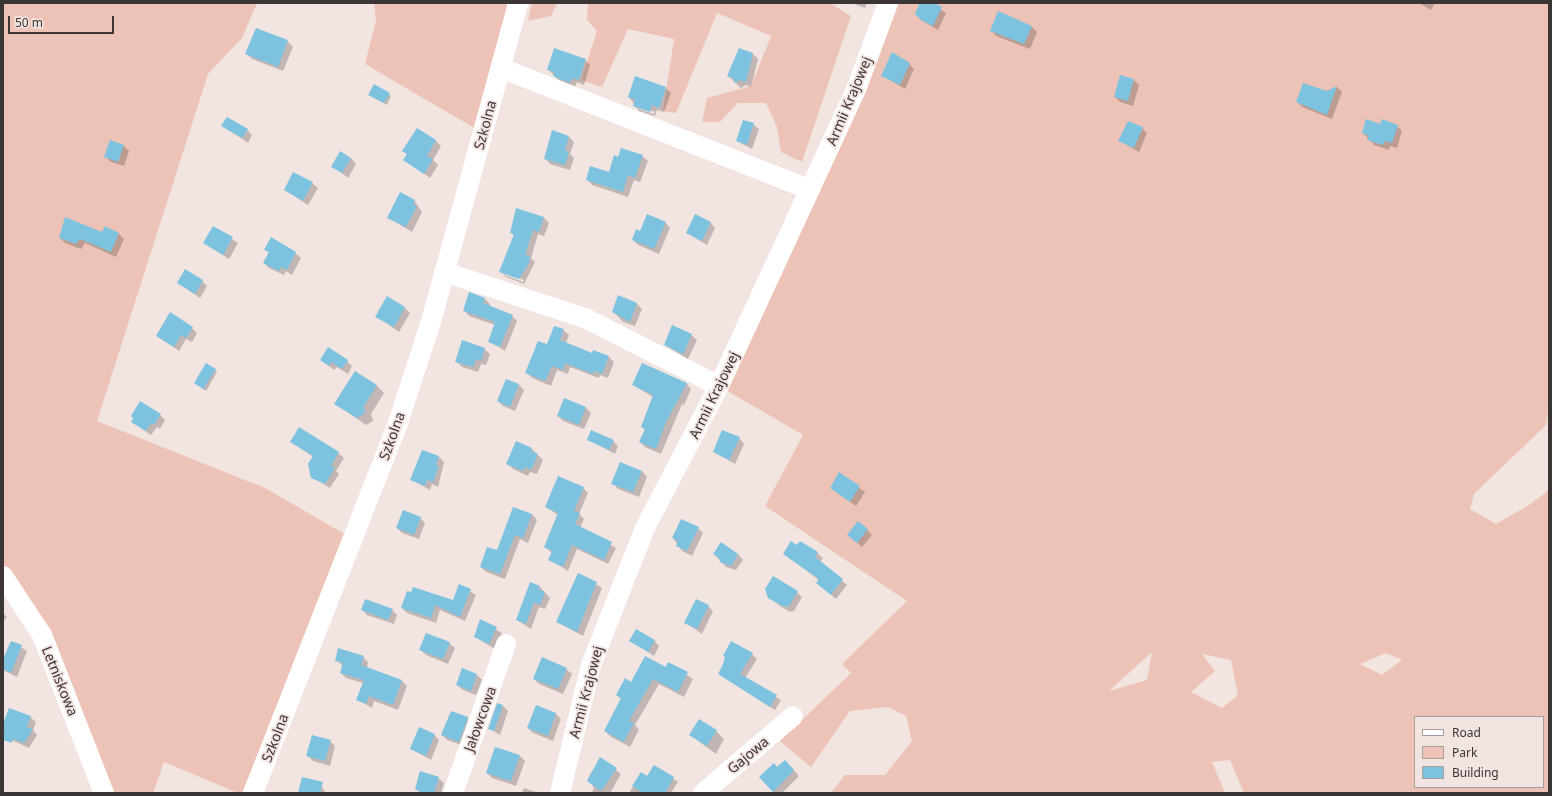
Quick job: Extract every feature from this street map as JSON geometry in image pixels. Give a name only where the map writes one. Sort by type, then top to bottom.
[{"type":"street","name":"Szkolna","points":[[253,793],[397,426],[432,318],[518,3]]},
{"type":"street","name":"Armii Krajowej","points":[[560,793],[591,665],[645,528],[719,386],[810,190],[857,87],[888,3]]},
{"type":"street","points":[[501,68],[810,190]]},
{"type":"street","points":[[444,272],[586,318],[719,386]]},
{"type":"street","name":"Letniskowa","points":[[3,576],[42,635],[104,793]]},
{"type":"street","name":"Jałowcowa","points":[[453,793],[506,644]]},
{"type":"street","name":"Gajowa","points":[[703,793],[793,716]]},
{"type":"green space","points":[[3,3],[257,3],[242,38],[208,74],[97,421],[265,488],[353,539],[253,793],[238,793],[164,762],[153,793],[104,793],[75,718],[3,576]]},
{"type":"green space","points":[[374,3],[518,3],[483,133],[365,64],[376,21]]},
{"type":"green space","points":[[532,3],[557,3],[551,16],[528,21]]},
{"type":"green space","points":[[588,3],[830,3],[851,16],[802,162],[781,152],[777,127],[766,103],[738,103],[720,122],[702,122],[707,98],[751,86],[771,36],[717,13],[676,113],[663,111],[674,39],[628,29],[602,87],[581,80],[597,31],[587,20]]},
{"type":"green space","points":[[887,3],[1549,3],[1549,405],[1546,425],[1474,494],[1470,509],[1496,524],[1529,505],[1549,490],[1549,793],[1244,793],[1230,760],[1212,762],[1225,793],[831,793],[845,775],[885,775],[912,741],[906,716],[888,707],[850,711],[811,767],[780,741],[851,673],[842,664],[907,601],[765,506],[803,435],[719,386]],"holes":[[[1152,652],[1147,680],[1109,691]],[[1386,653],[1402,660],[1382,675],[1360,664]],[[1202,654],[1231,660],[1238,695],[1222,708],[1191,692],[1215,671]]]},
{"type":"building","points":[[920,3],[934,3],[942,7],[933,26],[921,20],[915,14]]},
{"type":"building","points":[[998,11],[1032,26],[1024,44],[990,31]]},
{"type":"building","points":[[256,28],[288,40],[278,67],[245,54]]},
{"type":"building","points":[[554,48],[586,59],[579,80],[572,78],[570,83],[553,76],[555,72],[547,70]]},
{"type":"building","points":[[739,48],[753,53],[746,82],[740,80],[735,83],[733,78],[727,76]]},
{"type":"building","points":[[892,52],[910,63],[900,85],[881,76]]},
{"type":"building","points":[[1120,75],[1134,79],[1128,101],[1114,97]]},
{"type":"building","points":[[635,76],[666,87],[659,108],[652,105],[650,112],[633,106],[635,100],[628,97]]},
{"type":"building","points":[[1303,83],[1327,91],[1337,86],[1327,115],[1296,102]]},
{"type":"building","points":[[374,84],[390,93],[384,103],[368,95]]},
{"type":"building","points":[[227,117],[248,129],[242,138],[221,126]]},
{"type":"building","points":[[1366,119],[1380,124],[1382,119],[1398,125],[1392,143],[1385,141],[1383,145],[1367,140],[1369,136],[1362,133]]},
{"type":"building","points":[[743,120],[754,123],[747,145],[736,141]]},
{"type":"building","points":[[1128,121],[1143,127],[1134,148],[1118,141]]},
{"type":"building","points":[[417,128],[436,140],[427,156],[433,159],[424,174],[403,160],[407,154],[402,151]]},
{"type":"building","points":[[552,130],[569,136],[565,150],[569,152],[565,165],[544,159]]},
{"type":"building","points":[[110,140],[124,145],[118,162],[104,157]]},
{"type":"building","points":[[621,148],[643,155],[635,178],[628,175],[623,192],[586,180],[590,166],[609,172],[614,155],[618,157]]},
{"type":"building","points":[[340,151],[351,158],[342,173],[331,167]]},
{"type":"building","points":[[293,172],[313,182],[303,201],[284,190]]},
{"type":"building","points":[[400,192],[415,200],[413,204],[417,206],[406,227],[387,218]]},
{"type":"building","points":[[516,208],[544,217],[539,232],[533,230],[525,255],[530,256],[529,263],[519,279],[499,272],[514,234],[510,233]]},
{"type":"building","points":[[647,214],[666,222],[654,249],[632,240],[636,229],[640,231]]},
{"type":"building","points":[[695,214],[711,222],[702,241],[686,233]]},
{"type":"building","points":[[65,217],[102,232],[105,226],[119,233],[111,252],[80,239],[76,244],[59,238]]},
{"type":"building","points":[[213,226],[233,237],[223,255],[203,243]]},
{"type":"building","points":[[271,237],[296,252],[287,270],[281,267],[279,271],[263,263],[269,252],[264,250]]},
{"type":"building","points":[[185,269],[203,280],[195,294],[177,283]]},
{"type":"building","points":[[469,292],[485,298],[483,303],[513,315],[500,347],[488,342],[495,322],[463,311]]},
{"type":"building","points":[[618,295],[637,303],[630,322],[612,312]]},
{"type":"building","points":[[387,296],[405,307],[394,327],[375,317]]},
{"type":"building","points":[[170,312],[193,327],[186,338],[181,335],[174,347],[156,336]]},
{"type":"building","points":[[672,325],[692,334],[683,354],[664,345]]},
{"type":"building","points":[[554,326],[564,329],[560,340],[592,353],[593,350],[609,356],[602,374],[595,371],[593,374],[565,363],[563,370],[552,366],[545,381],[525,373],[538,341],[547,344]]},
{"type":"building","points":[[462,340],[485,348],[481,361],[476,359],[473,367],[455,362]]},
{"type":"building","points":[[328,347],[348,360],[342,369],[331,362],[329,366],[320,360]]},
{"type":"building","points":[[206,363],[216,369],[203,389],[194,383]]},
{"type":"building","points":[[642,363],[687,383],[666,422],[656,449],[639,442],[645,429],[641,427],[653,395],[632,385]]},
{"type":"building","points":[[355,371],[377,385],[364,406],[365,413],[357,418],[334,404]]},
{"type":"building","points":[[506,379],[519,384],[510,407],[497,401]]},
{"type":"building","points":[[564,398],[586,407],[579,425],[557,416]]},
{"type":"building","points":[[140,401],[161,414],[154,425],[151,423],[146,431],[131,422],[133,418],[131,416]]},
{"type":"building","points":[[299,427],[339,452],[331,466],[335,468],[325,484],[311,478],[308,464],[313,456],[290,442]]},
{"type":"building","points":[[591,430],[614,440],[609,450],[587,440]]},
{"type":"building","points":[[722,430],[740,437],[729,460],[713,452]]},
{"type":"building","points":[[516,441],[532,448],[531,451],[538,454],[531,470],[525,467],[523,471],[506,464]]},
{"type":"building","points":[[422,450],[439,456],[436,465],[439,466],[433,482],[427,480],[425,486],[410,480]]},
{"type":"building","points":[[620,462],[642,471],[633,492],[611,484]]},
{"type":"building","points":[[839,472],[860,486],[850,502],[830,488]]},
{"type":"building","points":[[558,476],[584,487],[574,511],[580,513],[575,524],[612,542],[604,560],[572,545],[563,567],[548,560],[552,551],[544,547],[558,513],[545,507]]},
{"type":"building","points":[[513,507],[532,514],[523,538],[515,535],[500,574],[480,567],[487,547],[497,550]]},
{"type":"building","points":[[403,510],[421,517],[414,535],[396,528]]},
{"type":"building","points":[[681,519],[699,527],[687,551],[676,546],[678,541],[672,538]]},
{"type":"building","points":[[858,521],[868,529],[857,543],[847,535]]},
{"type":"building","points":[[791,541],[797,545],[800,541],[818,552],[815,557],[843,579],[831,595],[816,583],[819,579],[783,554]]},
{"type":"building","points":[[721,542],[738,554],[731,566],[720,562],[719,558],[713,554]]},
{"type":"building","points":[[578,573],[597,582],[577,632],[556,622]]},
{"type":"building","points":[[773,576],[798,591],[789,606],[784,607],[768,598],[765,589]]},
{"type":"building","points":[[530,582],[540,586],[538,589],[545,592],[540,605],[534,602],[526,624],[516,620]]},
{"type":"building","points":[[459,584],[471,589],[460,617],[435,605],[431,618],[401,608],[407,591],[411,592],[413,587],[453,600]]},
{"type":"building","points":[[365,599],[393,609],[388,620],[361,610]]},
{"type":"building","points":[[696,599],[709,605],[697,629],[684,623]]},
{"type":"building","points":[[480,619],[497,627],[489,644],[474,637]]},
{"type":"building","points":[[636,629],[655,640],[648,652],[629,641]]},
{"type":"building","points":[[426,633],[450,642],[443,659],[419,650]]},
{"type":"building","points":[[11,641],[22,645],[11,673],[3,669],[3,659]]},
{"type":"building","points":[[731,641],[753,653],[740,674],[777,695],[770,707],[718,674],[725,657],[723,656]]},
{"type":"building","points":[[338,648],[364,656],[361,665],[402,680],[393,705],[369,696],[366,704],[356,700],[364,680],[340,673],[343,663],[335,661]]},
{"type":"building","points":[[645,656],[666,667],[668,662],[688,672],[678,692],[653,679],[629,721],[634,723],[624,742],[604,731],[621,698],[616,695],[625,678],[631,682]]},
{"type":"building","points":[[542,657],[567,668],[558,689],[533,679]]},
{"type":"building","points":[[462,668],[477,674],[471,691],[456,685]]},
{"type":"building","points":[[497,703],[503,705],[494,731],[488,729]]},
{"type":"building","points":[[536,705],[556,713],[548,736],[527,728]]},
{"type":"building","points":[[9,708],[31,716],[27,727],[33,729],[24,743],[13,739],[12,743],[3,740],[3,724]]},
{"type":"building","points":[[451,711],[468,717],[459,742],[441,735]]},
{"type":"building","points":[[699,719],[717,730],[707,746],[689,735]]},
{"type":"building","points":[[419,727],[435,734],[426,756],[410,749]]},
{"type":"building","points":[[312,735],[331,740],[325,761],[306,756]]},
{"type":"building","points":[[495,747],[520,755],[511,781],[486,773]]},
{"type":"building","points":[[600,757],[617,768],[601,791],[587,781]]},
{"type":"building","points":[[785,760],[794,770],[773,792],[759,777],[774,763],[777,767]]},
{"type":"building","points":[[654,765],[674,777],[665,793],[643,793],[632,786],[641,772],[647,776]]},
{"type":"building","points":[[420,771],[439,777],[434,793],[419,793],[420,791],[415,789]]},
{"type":"building","points":[[302,777],[323,782],[320,793],[298,793]]}]
